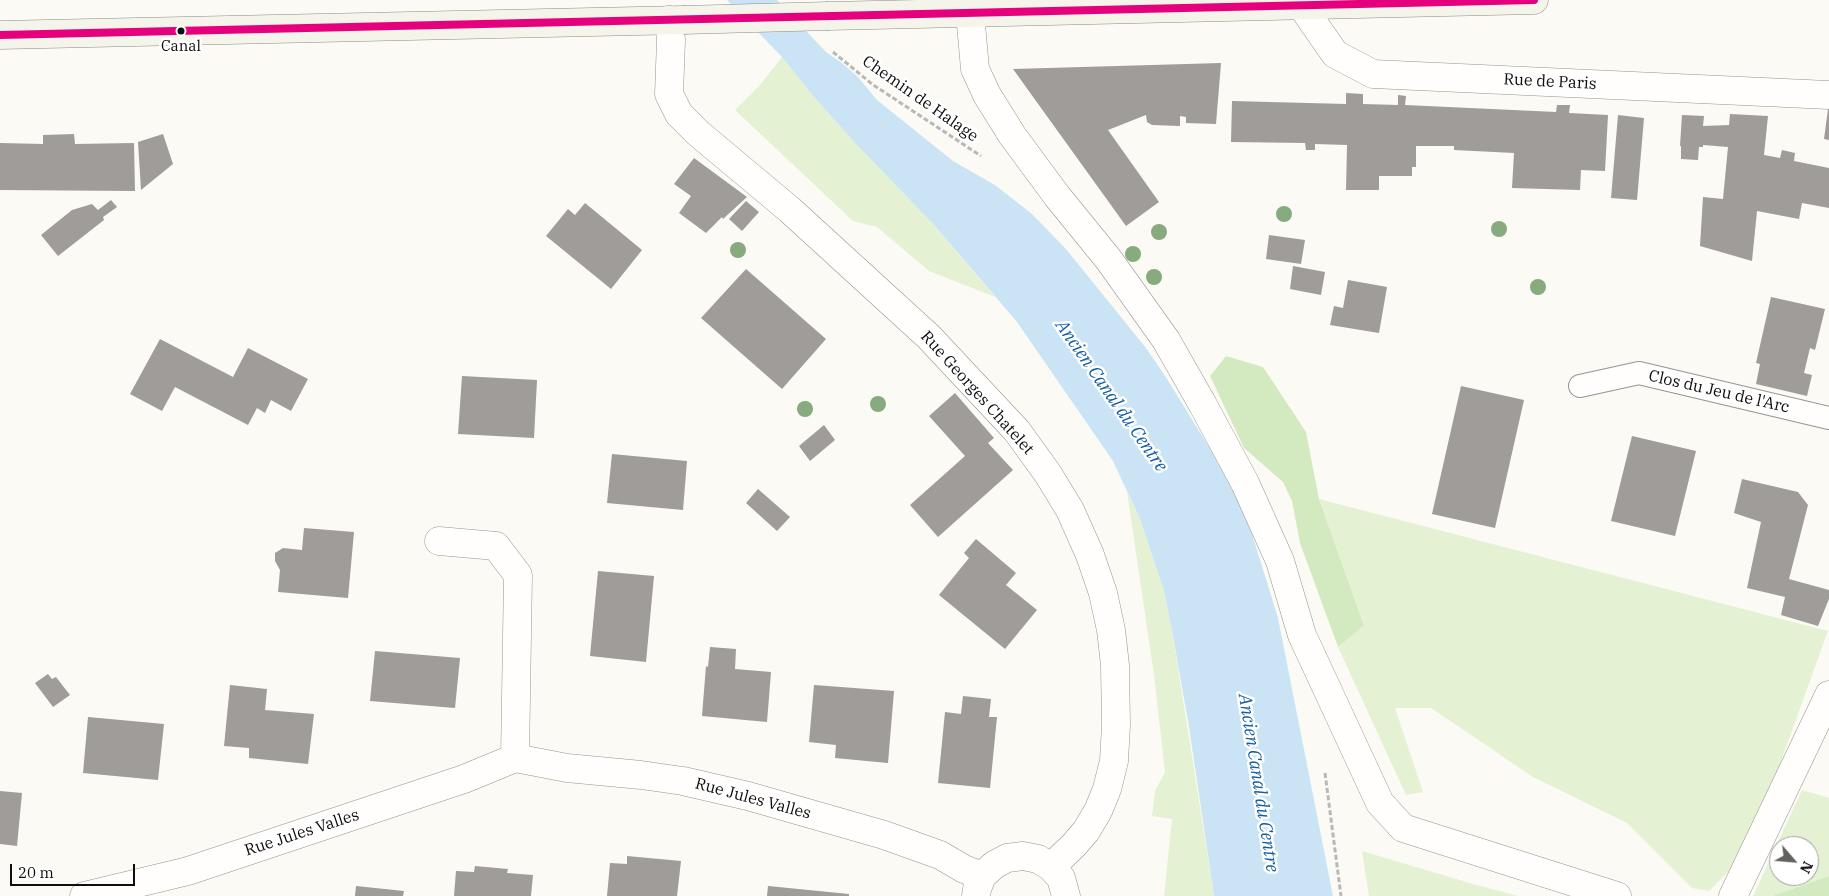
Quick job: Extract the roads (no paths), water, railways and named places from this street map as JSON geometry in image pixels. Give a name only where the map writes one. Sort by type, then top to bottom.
[{"type":"main road","points":[[0,35],[829,16],[867,8],[970,13],[1301,6],[1362,2],[1534,0]]},
{"type":"street","name":"Rue de Paris","points":[[1301,6],[1335,54],[1372,74],[1829,94]]},
{"type":"street","points":[[970,13],[975,69],[987,95],[1012,135],[1057,196],[1109,260],[1166,340],[1245,483],[1280,561],[1302,635],[1380,803],[1403,828],[1617,896]]},
{"type":"street","name":"Rue Georges Chatelet","points":[[676,20],[671,40],[669,94],[679,114],[698,133],[790,210],[929,337],[1017,431],[1048,474],[1070,510],[1090,555],[1103,593],[1111,630],[1115,665],[1116,724],[1114,761],[1107,789],[1098,811],[1080,838],[1051,867]]},
{"type":"street","points":[[439,541],[496,546],[518,575],[515,758]]},
{"type":"street","points":[[1734,896],[1829,695]]},
{"type":"street","name":"Rue Jules Valles","points":[[84,896],[197,868],[464,779],[515,758],[567,768],[641,774],[683,781],[748,796],[884,835],[940,855],[964,869],[979,886]]},
{"type":"street","points":[[979,886],[994,865],[1007,858],[1023,856],[1038,858],[1051,867],[1061,878],[1066,896]]},
{"type":"lane","name":"Clos du Jeu de l'Arc","points":[[1580,386],[1639,373],[1829,418]]},
{"type":"water","name":"Ancien Canal du Centre","points":[[727,0],[777,0],[826,52],[858,77],[877,100],[953,161],[995,185],[1032,214],[1066,249],[1146,348],[1167,379],[1227,476],[1252,534],[1278,618],[1333,896],[1214,896],[1189,727],[1164,591],[1140,519],[1113,461],[1017,322],[934,225],[857,145],[813,96],[782,57]]},
{"type":"place","name":"Canal","points":[[181,31]]}]
